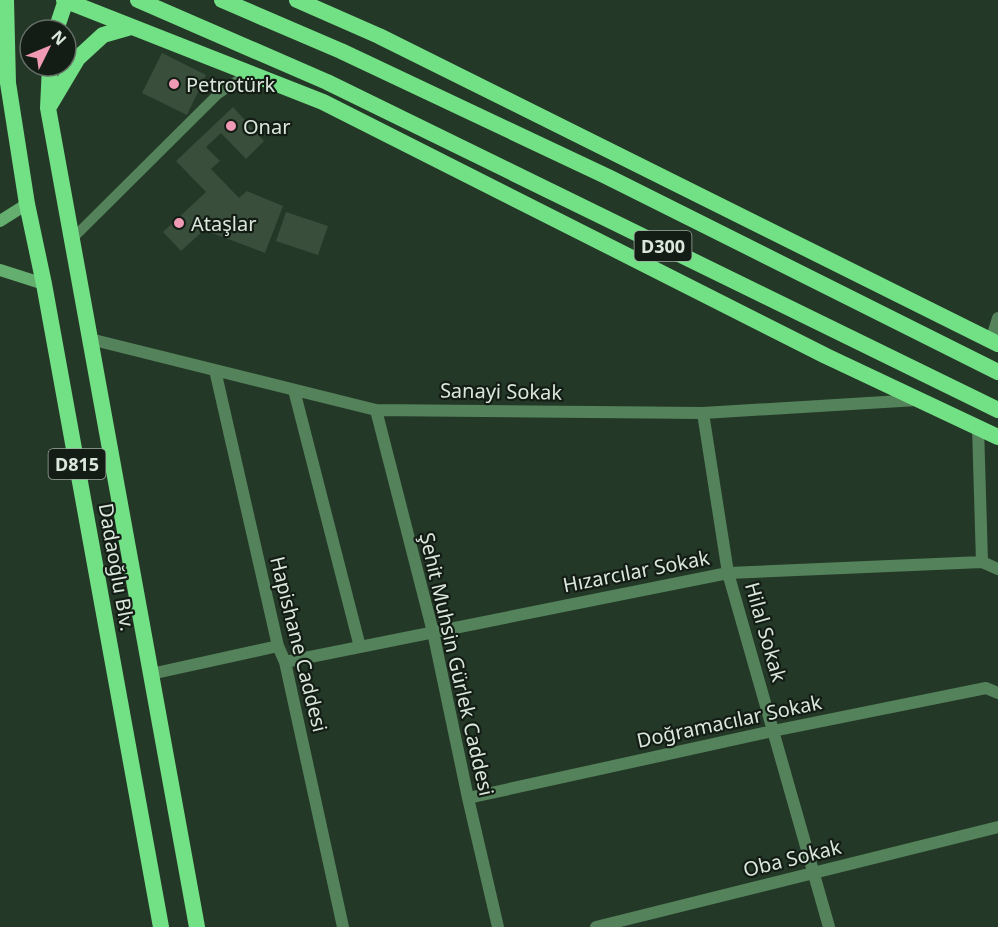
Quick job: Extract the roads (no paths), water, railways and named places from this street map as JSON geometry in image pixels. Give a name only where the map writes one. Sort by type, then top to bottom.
[{"type":"highway","name":"Dadaoğlu Blv.","points":[[6,0],[8,83],[27,204],[44,284],[161,927]]},
{"type":"highway","points":[[60,18],[65,0],[323,102],[826,356],[998,436]]},
{"type":"highway","name":"D300","points":[[138,0],[327,82],[998,410]]},
{"type":"highway","name":"D300","points":[[222,0],[341,51],[608,177],[998,372]]},
{"type":"highway","points":[[297,0],[379,36],[995,343]]},
{"type":"highway","points":[[48,108],[78,58],[102,35],[131,27]]},
{"type":"highway","points":[[0,68],[8,83]]},
{"type":"highway","name":"Dadaoğlu Blv.","points":[[49,78],[48,108],[197,927]]},
{"type":"main road","points":[[0,221],[27,204]]},
{"type":"main road","points":[[0,270],[44,284]]},
{"type":"street","points":[[995,343],[998,318]]},
{"type":"street","name":"Sanayi Sokak","points":[[90,339],[376,410],[703,413],[920,400]]},
{"type":"street","name":"Hapishane Caddesi","points":[[215,370],[278,646],[285,662],[343,927]]},
{"type":"street","points":[[294,390],[360,647]]},
{"type":"street","name":"Şehit Muhsin Gürlek Caddesi","points":[[376,410],[433,632],[498,927]]},
{"type":"street","name":"Hilal Sokak","points":[[703,413],[728,573],[829,927]]},
{"type":"street","points":[[978,427],[982,562]]},
{"type":"street","name":"Hızarcılar Sokak","points":[[285,662],[728,573],[982,562],[998,569]]},
{"type":"street","points":[[151,674],[278,646]]},
{"type":"street","name":"Doğramacılar Sokak","points":[[468,798],[773,731],[986,688],[998,693]]},
{"type":"street","name":"Oba Sokak","points":[[596,927],[998,827]]},
{"type":"lane","points":[[72,240],[217,95],[248,73]]},
{"type":"place","name":"Petrotürk","points":[[174,84]]},
{"type":"place","name":"Onar","points":[[231,126]]},
{"type":"place","name":"Ataşlar","points":[[179,223]]}]
